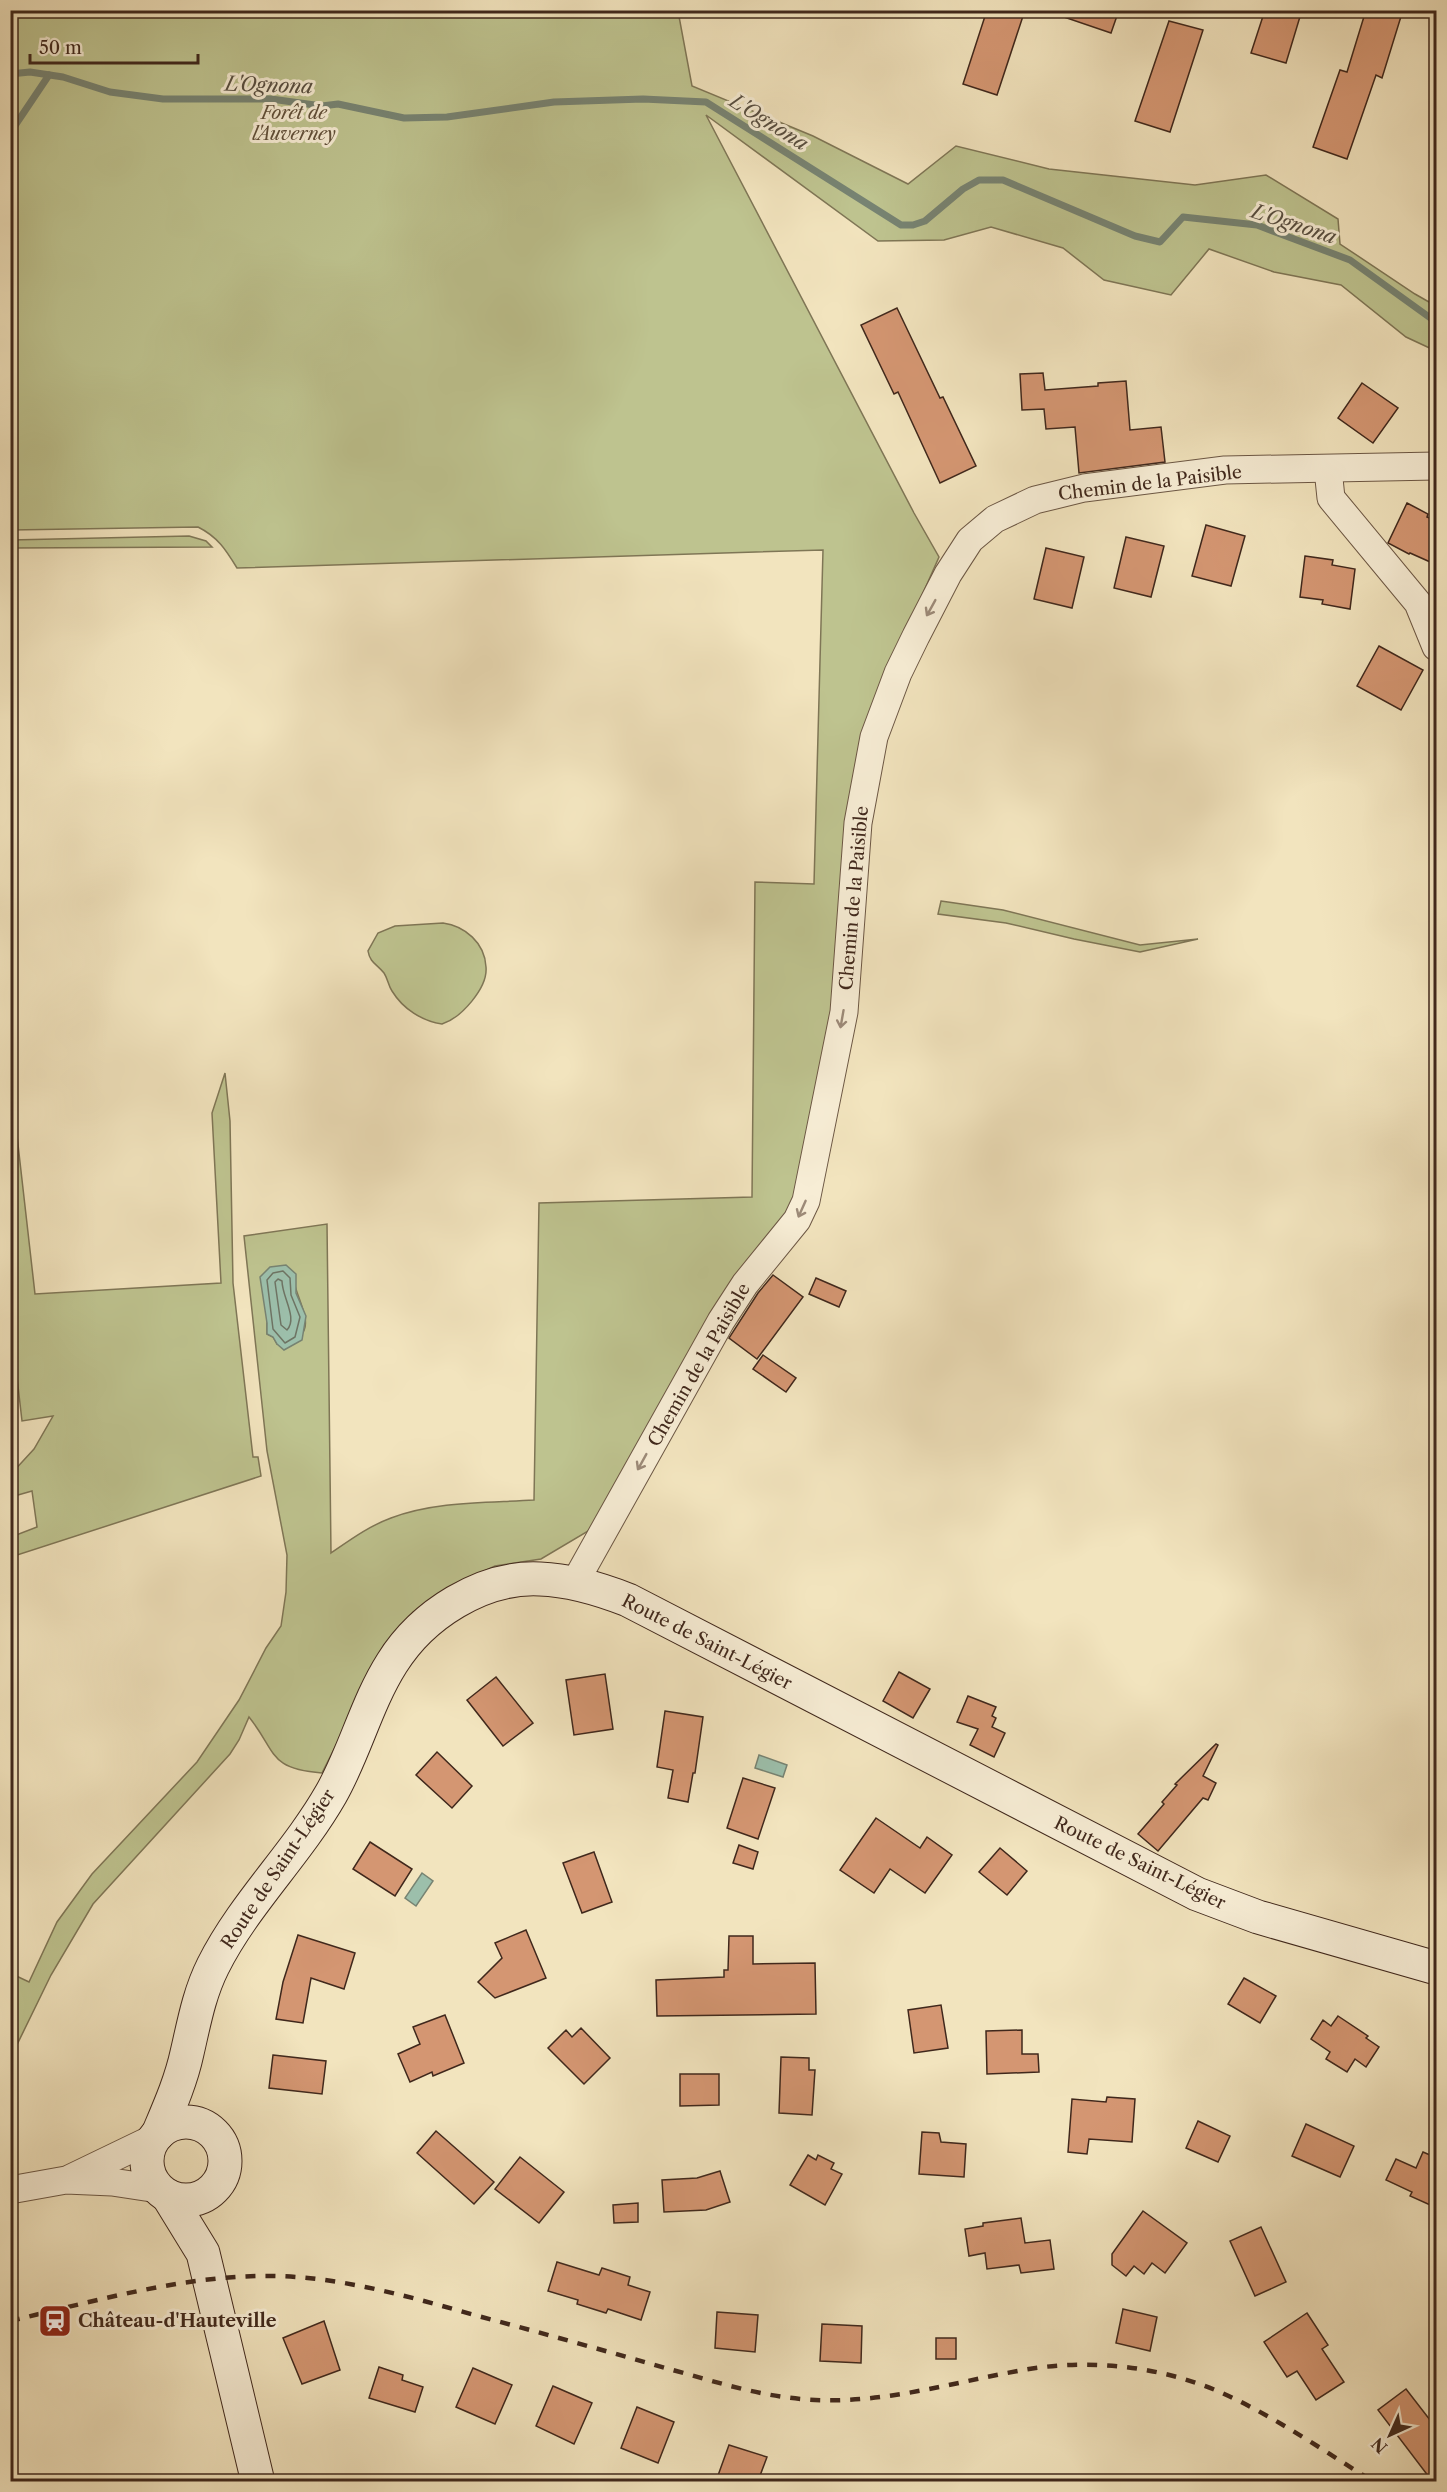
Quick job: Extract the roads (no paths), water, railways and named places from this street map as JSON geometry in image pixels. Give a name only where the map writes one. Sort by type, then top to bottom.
[{"type":"main road","name":"Route de Saint-Légier","points":[[156,2136],[179,2082],[198,2003],[213,1966],[237,1927],[323,1808],[351,1753],[382,1681],[405,1646],[431,1619],[448,1606],[480,1590],[500,1584],[537,1579],[574,1584],[610,1593],[651,1612],[1197,1894],[1258,1917],[1437,1968]]},
{"type":"main road","name":"Route de Saint-Légier","points":[[187,2053],[194,2092],[202,2115],[211,2131]]},
{"type":"main road","points":[[163,2193],[190,2201],[202,2198],[215,2188],[221,2179],[226,2163],[222,2145],[204,2126],[188,2122],[172,2124],[156,2136],[147,2155],[150,2178],[163,2193],[203,2253]]},
{"type":"main road","points":[[215,2188],[206,2223],[203,2253],[258,2481]]},
{"type":"street","name":"Chemin de la Paisible","points":[[574,1584],[726,1314],[745,1284],[797,1220],[806,1201],[844,1012],[858,823],[874,737],[898,673],[959,556],[970,540],[995,519],[1035,500],[1084,488],[1225,470],[1437,466]]},
{"type":"street","points":[[1328,469],[1330,498],[1418,603],[1437,647]]},
{"type":"street","points":[[66,2180],[156,2136]]},
{"type":"street","points":[[10,2190],[66,2180],[112,2182],[163,2193]]},
{"type":"water","points":[[286,1265],[296,1274],[296,1293],[306,1316],[302,1340],[284,1350],[273,1337],[267,1334],[260,1277],[270,1267]]},
{"type":"water","points":[[759,1755],[787,1765],[783,1777],[755,1768]]},
{"type":"water","points":[[422,1873],[433,1881],[416,1906],[405,1898]]},
{"type":"waterway","name":"L'Ognona","points":[[10,74],[30,72],[63,77],[110,92],[163,99],[271,99],[322,106],[338,104],[404,118],[447,117],[554,102],[643,99],[706,102],[901,225],[913,225],[925,221],[963,189],[979,180],[1003,180],[1135,236],[1160,242],[1183,217],[1257,225],[1350,260],[1436,322]]},
{"type":"waterway","points":[[10,133],[49,75]]},
{"type":"railway","points":[[10,2321],[153,2288],[189,2282],[261,2276],[297,2277],[388,2292],[735,2387],[801,2399],[883,2397],[1043,2367],[1120,2366],[1196,2383],[1240,2401],[1374,2482]]},
{"type":"place","name":"Château-d'Hauteville","points":[[55,2321]]},
{"type":"park label","name":"Forêt de l'Auverney","points":[[294,123]]}]
